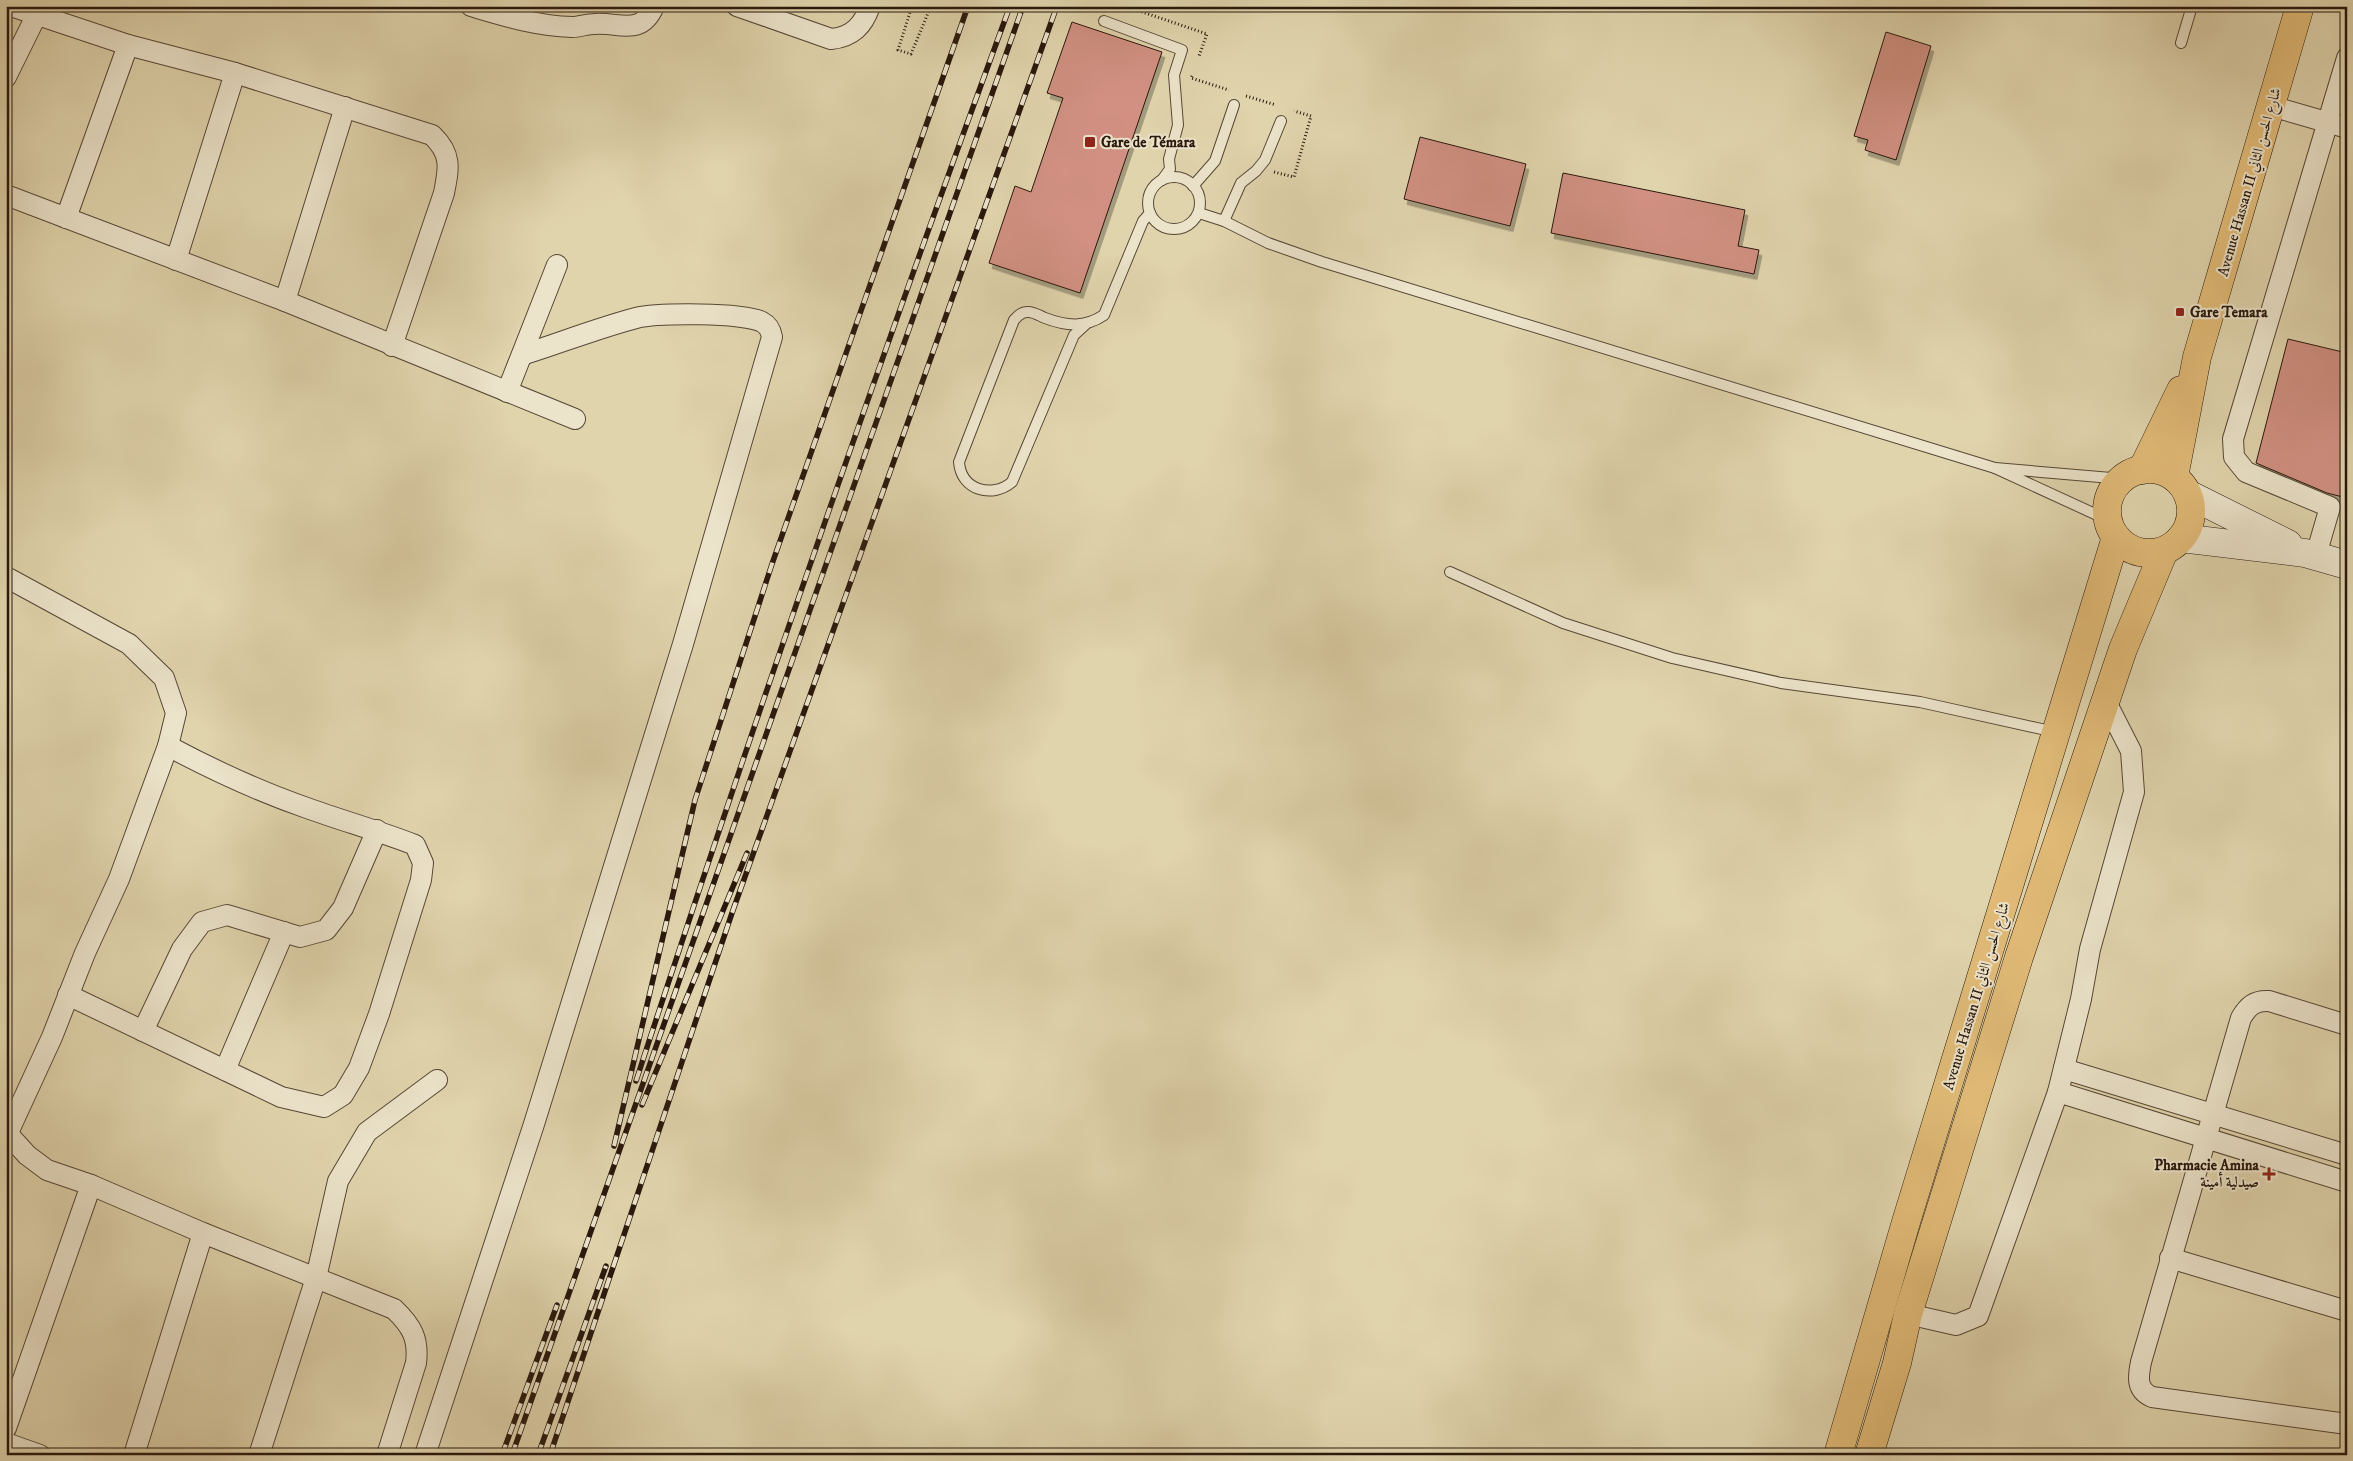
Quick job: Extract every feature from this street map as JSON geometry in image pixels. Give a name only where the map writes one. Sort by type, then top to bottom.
[{"type":"main road","name":"Avenue Hassan II شارع الحسن الثاني","points":[[1869,1455],[1897,1363],[1908,1314],[2019,957],[2105,700],[2123,649],[2172,544],[2188,528],[2190,517],[2181,486],[2197,357],[2300,6]]},
{"type":"main road","name":"Avenue Hassan II شارع الحسن الثاني","points":[[1838,1455],[1906,1222],[2056,732],[2112,529],[2107,505],[2112,490],[2132,474],[2197,357]]},
{"type":"main road","points":[[2132,474],[2164,472],[2181,486],[2311,554]]},
{"type":"main road","points":[[2112,529],[2126,546],[2138,552],[2172,544],[2311,554],[2347,564]]},
{"type":"street","points":[[10,6],[39,10],[128,45],[235,73],[432,135],[444,146],[448,159],[448,175],[444,193],[392,346]]},
{"type":"street","points":[[471,6],[520,21],[574,27],[596,24],[630,26],[641,23],[650,16],[654,6]]},
{"type":"street","points":[[737,6],[831,39],[843,38],[852,34],[866,17],[870,6]]},
{"type":"street","points":[[6,77],[39,10]]},
{"type":"street","points":[[66,218],[128,45]]},
{"type":"street","points":[[2311,554],[2339,509],[2246,472],[2239,466],[2232,449],[2233,439],[2347,58]]},
{"type":"street","points":[[176,260],[235,73]]},
{"type":"street","points":[[2271,106],[2347,128]]},
{"type":"street","points":[[285,301],[345,107]]},
{"type":"street","points":[[6,195],[285,301],[575,419]]},
{"type":"street","points":[[507,392],[557,266]]},
{"type":"street","points":[[425,1455],[534,1124],[683,644],[772,337],[768,326],[757,320],[698,314],[667,315],[638,318],[522,355]]},
{"type":"street","points":[[6,577],[129,644],[164,678],[176,712],[168,746],[119,879],[68,995],[52,1037],[7,1134],[27,1155],[47,1170],[91,1185],[203,1233],[394,1310],[406,1320],[416,1337],[418,1350],[416,1363],[387,1455]]},
{"type":"street","points":[[1908,1314],[1956,1325],[1978,1316],[2058,1092],[2090,949],[2134,792],[2131,751],[2105,700]]},
{"type":"street","points":[[68,995],[281,1097],[324,1107],[343,1095],[359,1068],[379,1014],[392,966],[413,910],[423,863],[415,845],[377,830],[308,809],[232,780],[168,746]]},
{"type":"street","points":[[143,1031],[182,949],[202,922],[227,915],[300,937],[326,930],[343,908],[377,830]]},
{"type":"street","points":[[225,1070],[284,932]]},
{"type":"street","points":[[2347,1025],[2261,1000],[2252,1004],[2241,1018],[2170,1258],[2139,1373],[2141,1389],[2152,1397],[2347,1424]]},
{"type":"street","points":[[2064,1069],[2347,1155]]},
{"type":"street","points":[[259,1455],[316,1278],[338,1181],[367,1132],[438,1080]]},
{"type":"street","points":[[2058,1092],[2347,1182]]},
{"type":"street","points":[[6,1428],[91,1185]]},
{"type":"street","points":[[134,1455],[203,1233]]},
{"type":"street","points":[[2170,1258],[2347,1311]]},
{"type":"street","points":[[6,1443],[40,1455]]},
{"type":"lane","points":[[2181,43],[2192,6]]},
{"type":"lane","points":[[1104,21],[1182,50],[1174,75],[1178,125],[1169,159],[1170,169],[1153,189],[1148,200],[1150,213],[1157,223],[1168,229],[1180,229],[1192,223],[1199,213],[1200,200],[1193,186],[1187,180],[1174,177],[1162,180]]},
{"type":"lane","points":[[1193,186],[1215,161],[1234,106]]},
{"type":"lane","points":[[1224,221],[1241,183],[1259,168],[1265,160],[1281,121]]},
{"type":"lane","points":[[1086,324],[1068,325],[1027,312],[1020,314],[1014,320],[962,452],[959,471],[964,479],[988,492],[997,492],[1012,482],[1074,335],[1086,324],[1104,315],[1109,308],[1139,231],[1150,213]]},
{"type":"lane","points":[[1199,213],[1224,221],[1268,244],[1322,262],[1995,468],[2112,529]]},
{"type":"lane","points":[[1995,468],[2132,474]]},
{"type":"lane","points":[[1450,572],[1563,623],[1672,658],[1781,683],[1920,702],[2056,732]]},
{"type":"path","points":[[912,6],[898,50],[911,54],[931,6]]},
{"type":"path","points":[[1125,6],[1207,34],[1197,60]]},
{"type":"path","points":[[1194,69],[1191,78],[1283,108]]},
{"type":"path","points":[[1259,168],[1294,177],[1311,116],[1293,110]]},
{"type":"building","name":"Gare de Témara","points":[[1072,22],[1162,52],[1080,293],[989,263],[1015,186],[1031,192],[1063,98],[1047,93]]},
{"type":"building","points":[[1886,32],[1931,46],[1896,160],[1865,150],[1868,140],[1854,136]]},
{"type":"building","points":[[1420,137],[1526,164],[1510,226],[1404,199]]},
{"type":"building","points":[[1563,173],[1745,210],[1738,246],[1759,250],[1754,274],[1551,233]]},
{"type":"building","points":[[2288,339],[2347,353],[2347,498],[2327,493],[2256,463]]},
{"type":"railway","points":[[614,1146],[695,800],[772,564],[968,6]]},
{"type":"railway","points":[[636,1081],[818,542],[1010,6]]},
{"type":"railway","points":[[512,1455],[1023,6]]},
{"type":"railway","points":[[550,1455],[732,913],[1057,6]]},
{"type":"railway","points":[[642,1105],[747,853]]},
{"type":"railway","points":[[538,1455],[606,1266]]},
{"type":"railway","points":[[502,1455],[557,1305]]},
{"type":"place","name":"Gare de Témara","points":[[1090,142]]},
{"type":"place","name":"Gare Temara","points":[[2180,312]]},
{"type":"place","name":"Pharmacie Amina صيدلية أمينة","points":[[2269,1174]]}]
